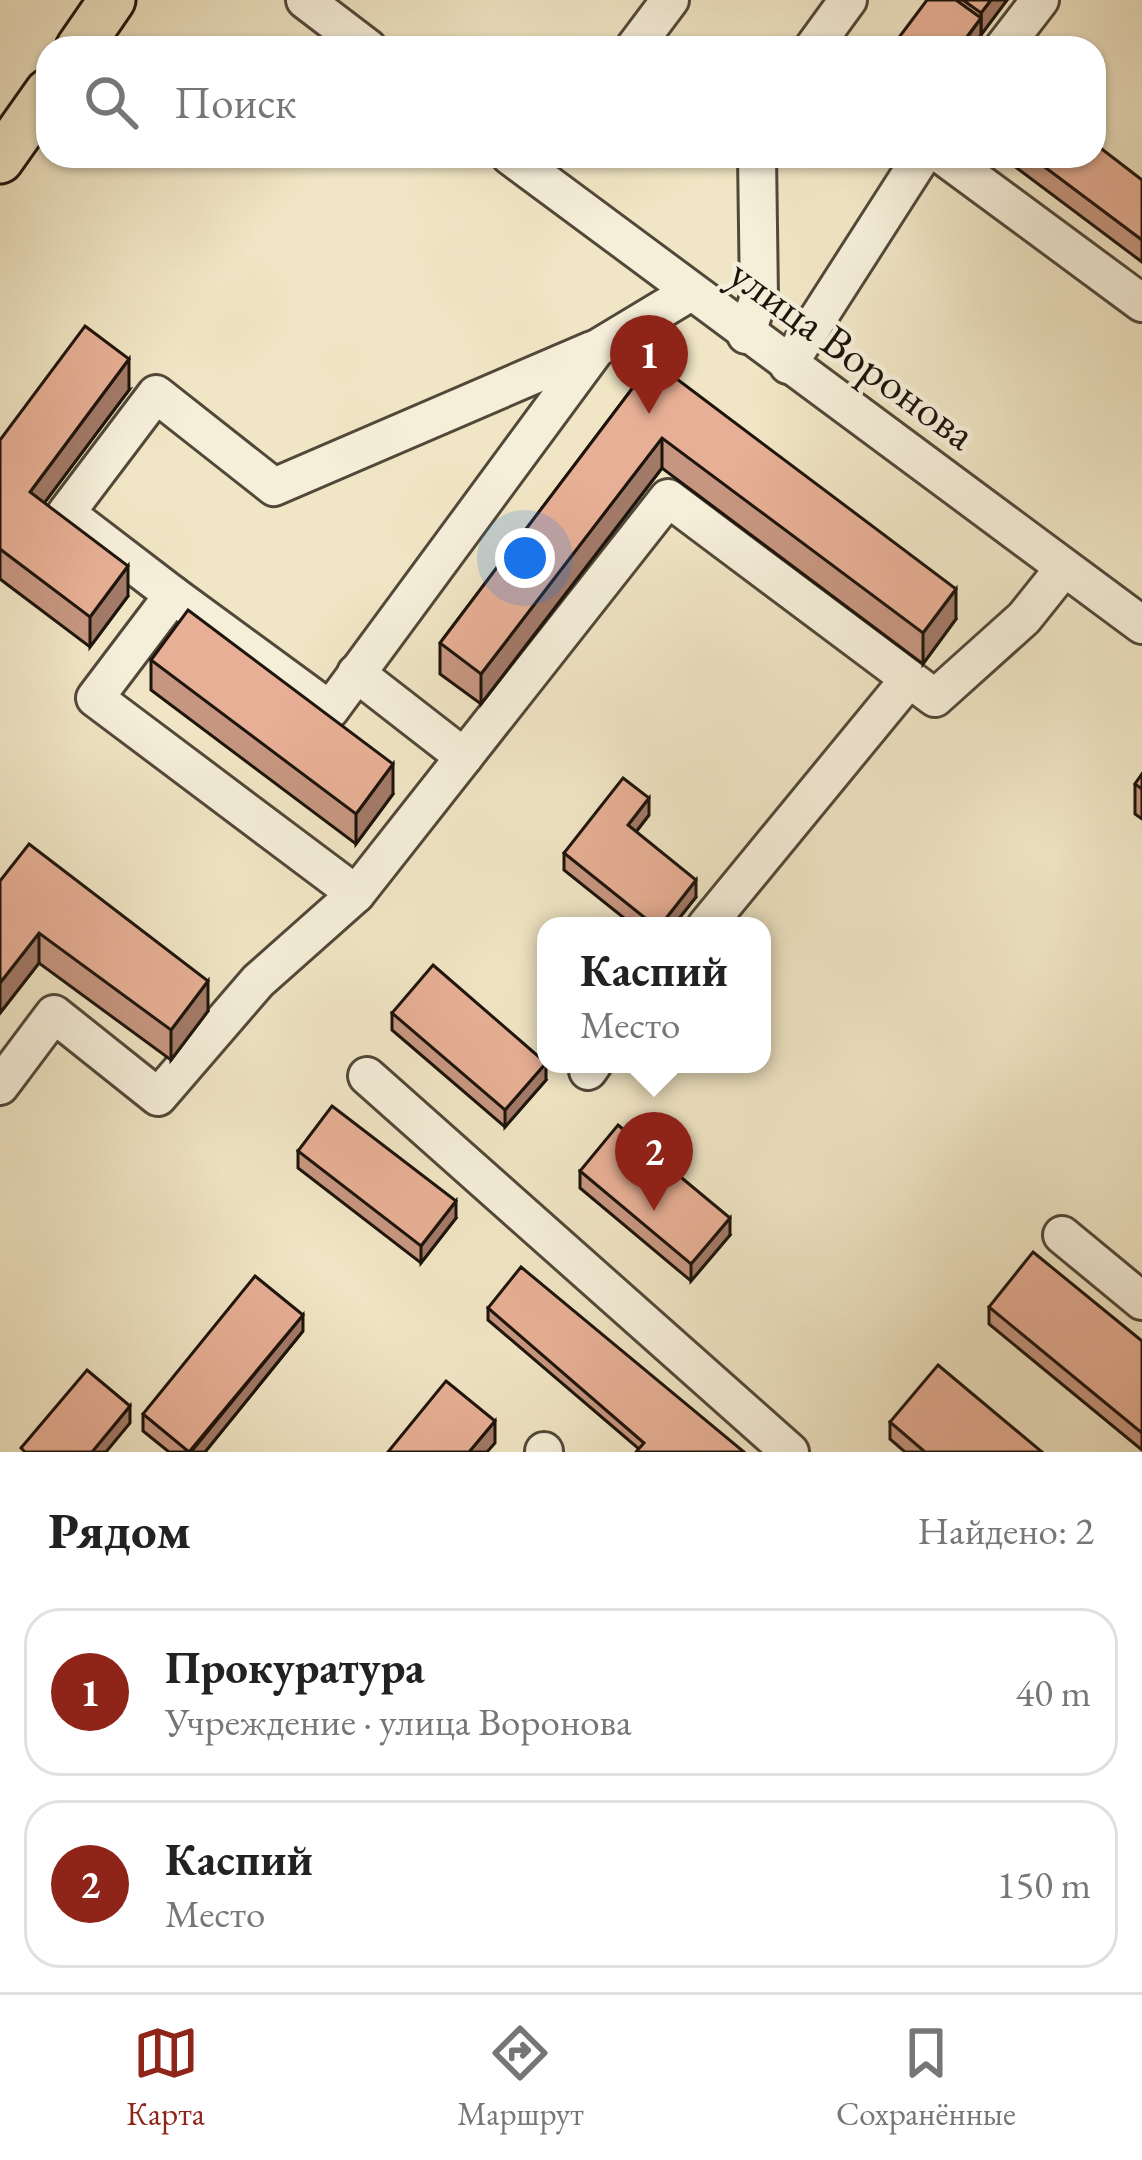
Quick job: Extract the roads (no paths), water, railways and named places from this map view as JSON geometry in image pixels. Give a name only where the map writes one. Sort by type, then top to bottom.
[{"type":"main road","points":[[87,36],[112,0]]},
{"type":"main road","points":[[0,160],[36,109]]},
{"type":"street","points":[[305,0],[352,36]]},
{"type":"street","points":[[643,36],[670,0]]},
{"type":"street","points":[[1013,36],[1040,0]]},
{"type":"street","points":[[821,36],[842,2]]},
{"type":"street","name":"улица Воронова","points":[[539,168],[689,292],[1142,625]]},
{"type":"street","points":[[746,335],[759,297],[757,168]]},
{"type":"street","points":[[788,364],[914,168]]},
{"type":"street","points":[[959,168],[1142,303]]},
{"type":"street","points":[[596,349],[330,710],[66,513],[156,394],[274,488],[596,349],[689,292]]},
{"type":"street","points":[[0,1086],[54,1014],[158,1097],[258,981],[356,894],[668,499],[935,698],[1024,618],[1064,568]]},
{"type":"street","points":[[173,596],[95,698],[356,894]]},
{"type":"street","points":[[356,673],[464,757]]},
{"type":"street","points":[[713,917],[909,679]]},
{"type":"street","points":[[368,1076],[790,1452]]},
{"type":"street","points":[[1061,1235],[1142,1300]]},
{"type":"place","name":"Прокуратура","points":[[649,414]]},
{"type":"place","name":"Каспий","points":[[654,1211]]}]
